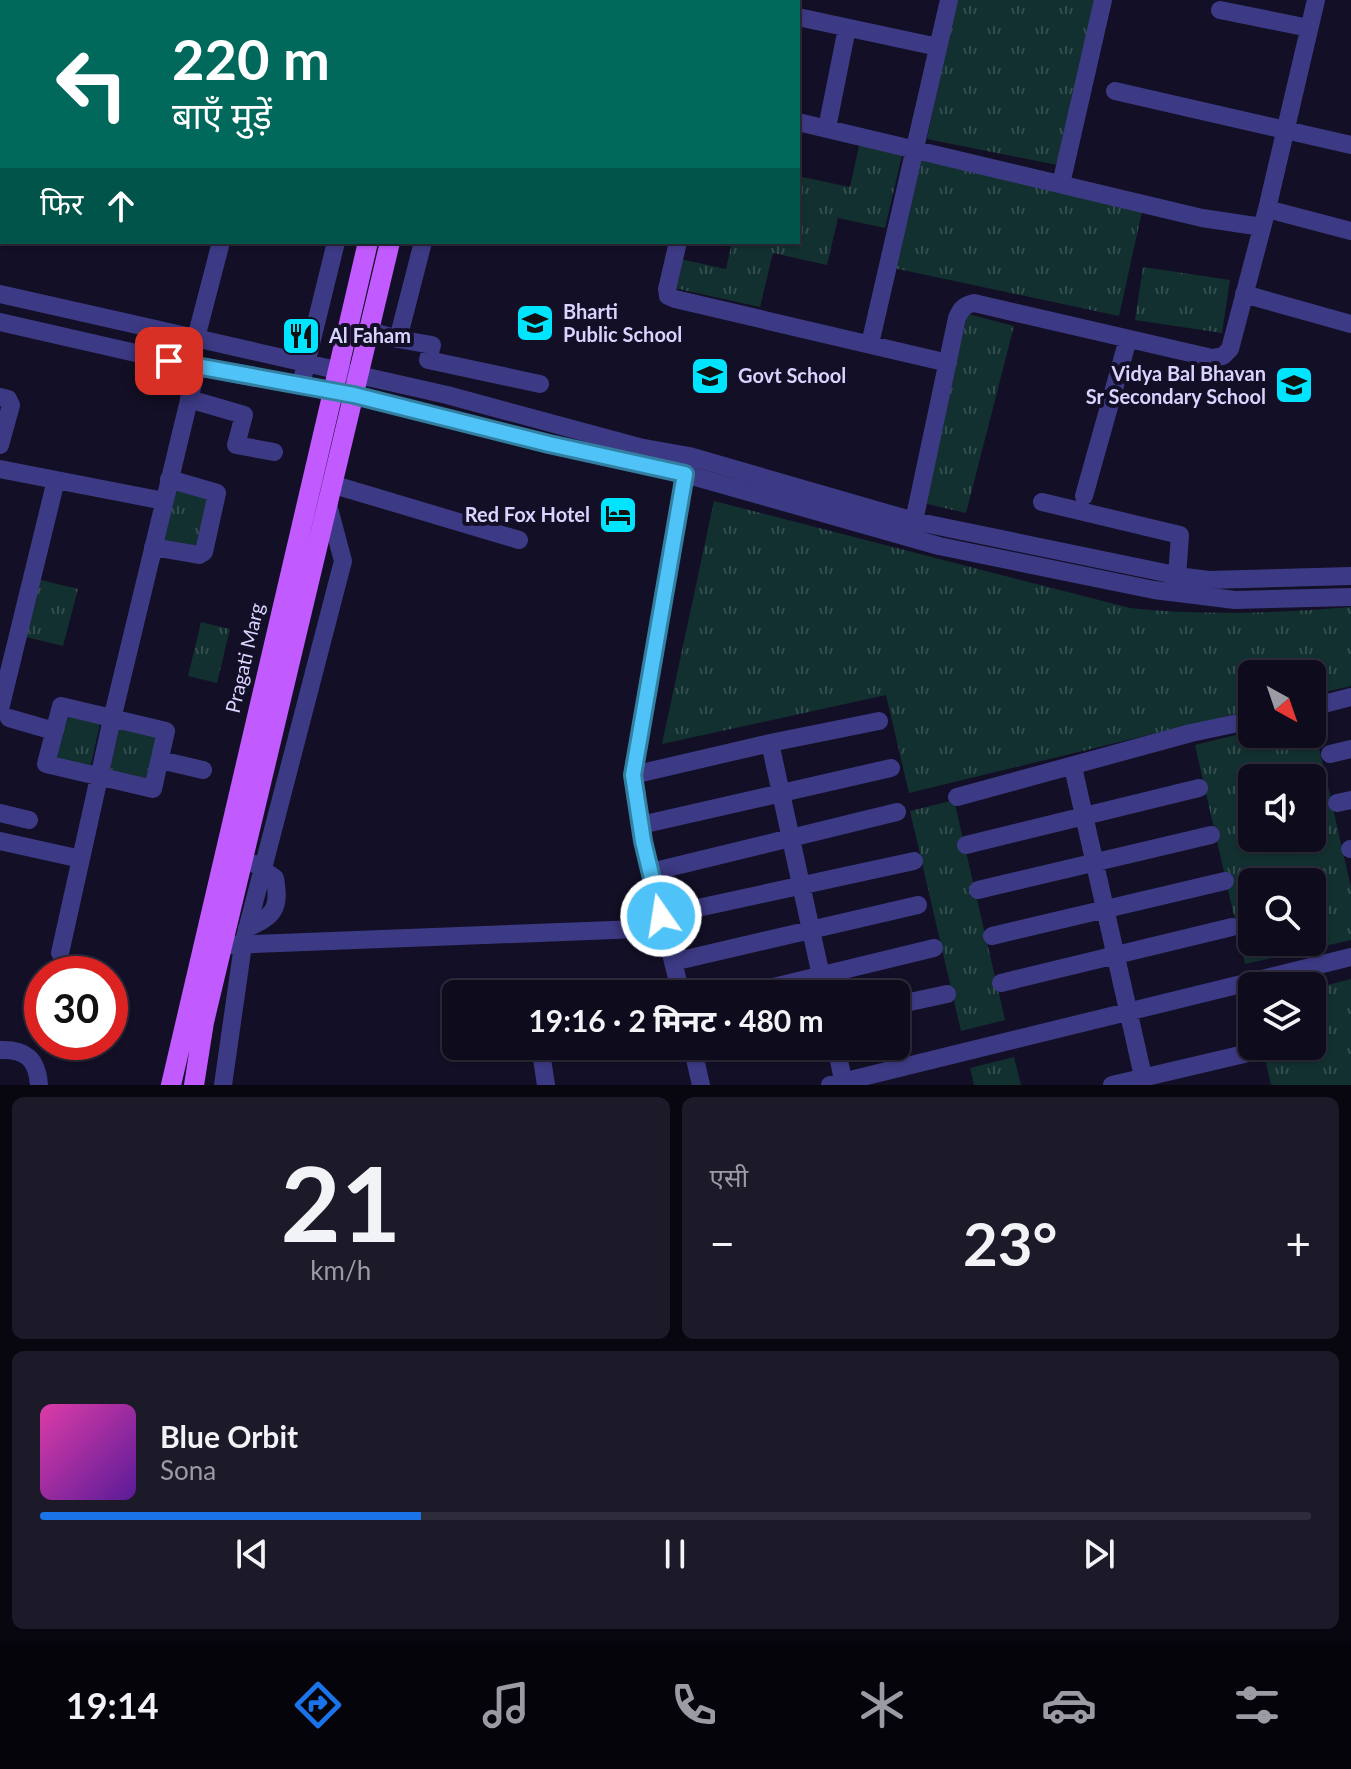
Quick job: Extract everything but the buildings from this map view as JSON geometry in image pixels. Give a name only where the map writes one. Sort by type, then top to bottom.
[{"type":"main road","name":"Pragati Marg","points":[[171,1085],[242,857],[329,492],[368,244]]},
{"type":"main road","name":"Pragati Marg","points":[[194,1085],[212,946],[345,383],[369,331],[390,244]]},
{"type":"street","points":[[870,344],[949,0]]},
{"type":"street","points":[[1061,184],[1103,0]]},
{"type":"street","points":[[910,529],[957,318],[967,304],[974,303],[1212,358],[1223,356],[1230,349],[1265,218],[1316,0]]},
{"type":"street","points":[[1220,10],[1309,28]]},
{"type":"street","points":[[800,17],[938,47]]},
{"type":"street","points":[[827,128],[847,28]]},
{"type":"street","points":[[1115,91],[1351,145]]},
{"type":"street","points":[[800,122],[1202,218],[1265,218],[1351,231]]},
{"type":"street","points":[[196,338],[220,244]]},
{"type":"street","points":[[300,386],[336,244]]},
{"type":"street","points":[[398,339],[422,244]]},
{"type":"street","points":[[677,244],[668,281],[668,296],[948,363]]},
{"type":"street","points":[[0,294],[306,364],[345,383],[549,444],[687,465],[910,529],[1175,594],[1235,600],[1351,597]]},
{"type":"street","points":[[1244,294],[1351,324]]},
{"type":"street","points":[[0,322],[197,367],[300,386],[345,383]]},
{"type":"street","points":[[369,331],[432,345],[428,360],[540,384]]},
{"type":"street","points":[[1084,496],[1128,339]]},
{"type":"street","points":[[60,953],[112,719],[197,367]]},
{"type":"street","points":[[0,397],[8,399],[11,405],[0,445]]},
{"type":"street","points":[[189,399],[244,415],[236,445],[274,452]]},
{"type":"street","points":[[678,980],[651,872],[633,775],[687,465]]},
{"type":"street","points":[[0,469],[164,501]]},
{"type":"street","points":[[153,547],[199,555],[204,552],[217,493],[169,479]]},
{"type":"street","points":[[54,731],[4,713],[56,480]]},
{"type":"street","points":[[223,1085],[245,936],[343,561],[329,492],[519,540]]},
{"type":"street","points":[[1042,502],[1180,535],[1177,576]]},
{"type":"street","points":[[910,529],[1209,580],[1351,576]]},
{"type":"street","points":[[1326,703],[1351,697]]},
{"type":"street","points":[[61,706],[112,719],[166,731],[153,789],[46,764],[61,706]]},
{"type":"street","points":[[633,775],[879,721]]},
{"type":"street","points":[[957,797],[1238,723]]},
{"type":"street","points":[[770,743],[822,980]]},
{"type":"street","points":[[1330,754],[1351,749]]},
{"type":"street","points":[[160,760],[203,770]]},
{"type":"street","points":[[1073,767],[1144,1081]]},
{"type":"street","points":[[641,825],[891,768]]},
{"type":"street","points":[[966,845],[1199,788]]},
{"type":"street","points":[[651,872],[897,812]]},
{"type":"street","points":[[0,813],[29,820]]},
{"type":"street","points":[[978,890],[1211,835]]},
{"type":"street","points":[[0,841],[81,859]]},
{"type":"street","points":[[242,857],[263,869]]},
{"type":"street","points":[[212,946],[245,936],[662,922],[800,885],[914,861]]},
{"type":"street","points":[[992,936],[1225,881]]},
{"type":"street","points":[[673,962],[918,905]]},
{"type":"street","points":[[1001,983],[1232,927]]},
{"type":"street","points":[[838,980],[934,948]]},
{"type":"street","points":[[837,1060],[839,1084],[1351,957]]},
{"type":"street","points":[[910,1002],[947,994]]},
{"type":"street","points":[[0,1050],[29,1055],[37,1066],[39,1085]]},
{"type":"street","points":[[1112,1085],[1144,1081],[1238,1056]]},
{"type":"street","points":[[542,1060],[546,1085]]},
{"type":"street","points":[[695,1060],[701,1085]]},
{"type":"green space","points":[[956,0],[1097,0],[1062,166],[927,139]]},
{"type":"green space","points":[[861,137],[904,147],[885,228],[838,218],[827,265],[773,253],[760,307],[674,288],[680,259],[726,269],[732,244],[800,244],[802,177],[850,187]]},
{"type":"green space","points":[[916,159],[1143,207],[1119,316],[893,268]]},
{"type":"green space","points":[[1143,267],[1230,280],[1222,333],[1135,320]]},
{"type":"green space","points":[[968,314],[1014,326],[966,513],[919,502]]},
{"type":"green space","points":[[167,487],[210,498],[197,547],[155,539]]},
{"type":"green space","points":[[714,501],[1130,608],[1240,613],[1351,607],[1351,686],[1326,692],[1326,660],[1238,660],[1238,713],[909,793],[886,695],[662,744]]},
{"type":"green space","points":[[33,578],[78,589],[63,646],[18,635]]},
{"type":"green space","points":[[201,622],[230,629],[217,683],[188,676]]},
{"type":"green space","points":[[67,711],[101,719],[90,769],[56,761]]},
{"type":"green space","points":[[120,726],[158,735],[146,782],[109,773]]},
{"type":"green space","points":[[1238,734],[1238,748],[1319,748],[1323,764],[1238,764],[1238,852],[1326,852],[1326,778],[1351,887],[1351,940],[1326,946],[1326,868],[1238,868],[1238,933],[1195,745]]},
{"type":"green space","points":[[954,800],[1005,1020],[961,1031],[910,811]]},
{"type":"green space","points":[[1243,956],[1280,956],[1245,964]]},
{"type":"green space","points":[[1351,979],[1351,1085],[1271,1085],[1265,1060],[1326,1060],[1326,985]]},
{"type":"green space","points":[[1014,1057],[1021,1085],[974,1085],[970,1068]]},
{"type":"place","name":"Bharti Public School","points":[[535,323]]},
{"type":"place","name":"Al Faham","points":[[301,336]]},
{"type":"place","name":"Govt School","points":[[710,376]]},
{"type":"place","name":"Vidya Bal Bhavan Sr Secondary School","points":[[1294,385]]},
{"type":"place","name":"Red Fox Hotel","points":[[618,515]]},
{"type":"route","points":[[169,361],[354,395],[685,474],[633,775],[643,841],[661,916]]}]
